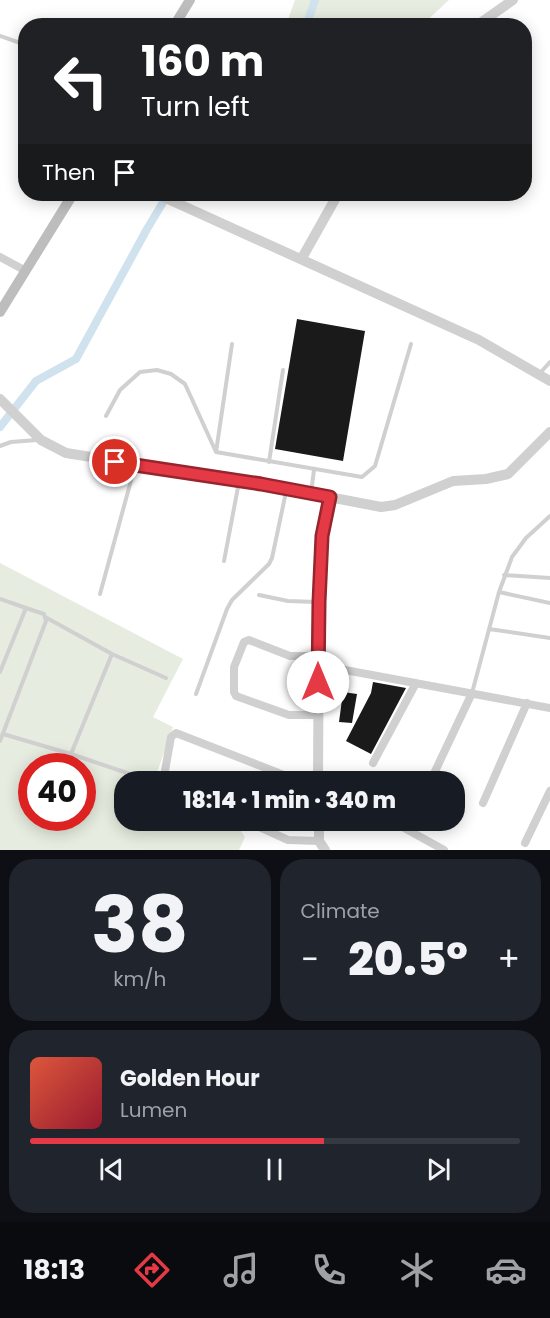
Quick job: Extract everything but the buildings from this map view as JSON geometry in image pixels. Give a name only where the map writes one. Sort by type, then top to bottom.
[{"type":"main road","points":[[179,18],[190,0]]},
{"type":"main road","points":[[0,312],[69,201]]},
{"type":"street","points":[[487,18],[513,0]]},
{"type":"street","points":[[170,201],[479,339],[550,381]]},
{"type":"street","points":[[302,258],[334,201]]},
{"type":"street","points":[[0,257],[26,271]]},
{"type":"street","points":[[2,401],[41,440],[59,450],[75,455],[240,480],[388,507],[453,481],[486,479],[508,474],[550,432]]},
{"type":"street","points":[[318,771],[319,602],[322,536],[330,497]]},
{"type":"street","points":[[318,715],[289,715],[236,696],[234,684],[236,662],[244,642],[290,656],[550,708]]},
{"type":"street","points":[[373,763],[416,683]]},
{"type":"street","points":[[435,771],[472,693]]},
{"type":"street","points":[[483,802],[527,703]]},
{"type":"street","points":[[165,771],[171,737],[176,733],[274,771]]},
{"type":"street","points":[[525,843],[550,791]]},
{"type":"street","points":[[268,831],[288,840],[322,846],[320,831]]},
{"type":"street","points":[[410,831],[444,850]]},
{"type":"lane","points":[[0,36],[18,42]]},
{"type":"lane","points":[[216,452],[232,344]]},
{"type":"lane","points":[[216,452],[362,477],[375,466],[411,344]]},
{"type":"lane","points":[[540,374],[550,362]]},
{"type":"lane","points":[[106,416],[120,390],[141,372],[157,370],[171,374],[184,384],[216,452]]},
{"type":"lane","points":[[269,462],[283,370]]},
{"type":"lane","points":[[0,446],[11,442],[41,440]]},
{"type":"lane","points":[[100,594],[135,465]]},
{"type":"lane","points":[[310,494],[314,470]]},
{"type":"lane","points":[[224,561],[240,480]]},
{"type":"lane","points":[[196,694],[231,600],[269,564],[272,558],[287,489]]},
{"type":"lane","points":[[472,693],[504,575],[512,557],[526,538],[550,516]]},
{"type":"lane","points":[[504,575],[550,578]]},
{"type":"lane","points":[[499,591],[550,603]]},
{"type":"lane","points":[[259,595],[288,601],[319,602]]},
{"type":"lane","points":[[0,599],[44,614],[46,618],[112,654],[166,678]]},
{"type":"lane","points":[[0,672],[26,608]]},
{"type":"lane","points":[[0,741],[46,618]]},
{"type":"lane","points":[[489,629],[550,638]]},
{"type":"lane","points":[[71,753],[112,654]]},
{"type":"lane","points":[[3,734],[68,753]]},
{"type":"lane","points":[[96,762],[121,771]]},
{"type":"shaded area","points":[[295,0],[449,0],[430,18],[289,18]]},
{"type":"shaded area","points":[[0,563],[183,659],[153,717],[173,727],[158,771],[114,771],[114,831],[241,831],[245,837],[239,850],[0,850]]},
{"type":"waterway","points":[[309,18],[315,0]]},
{"type":"waterway","points":[[0,427],[36,381],[76,359],[164,201]]},
{"type":"route","points":[[115,462],[330,497],[322,536],[318,682]]}]
